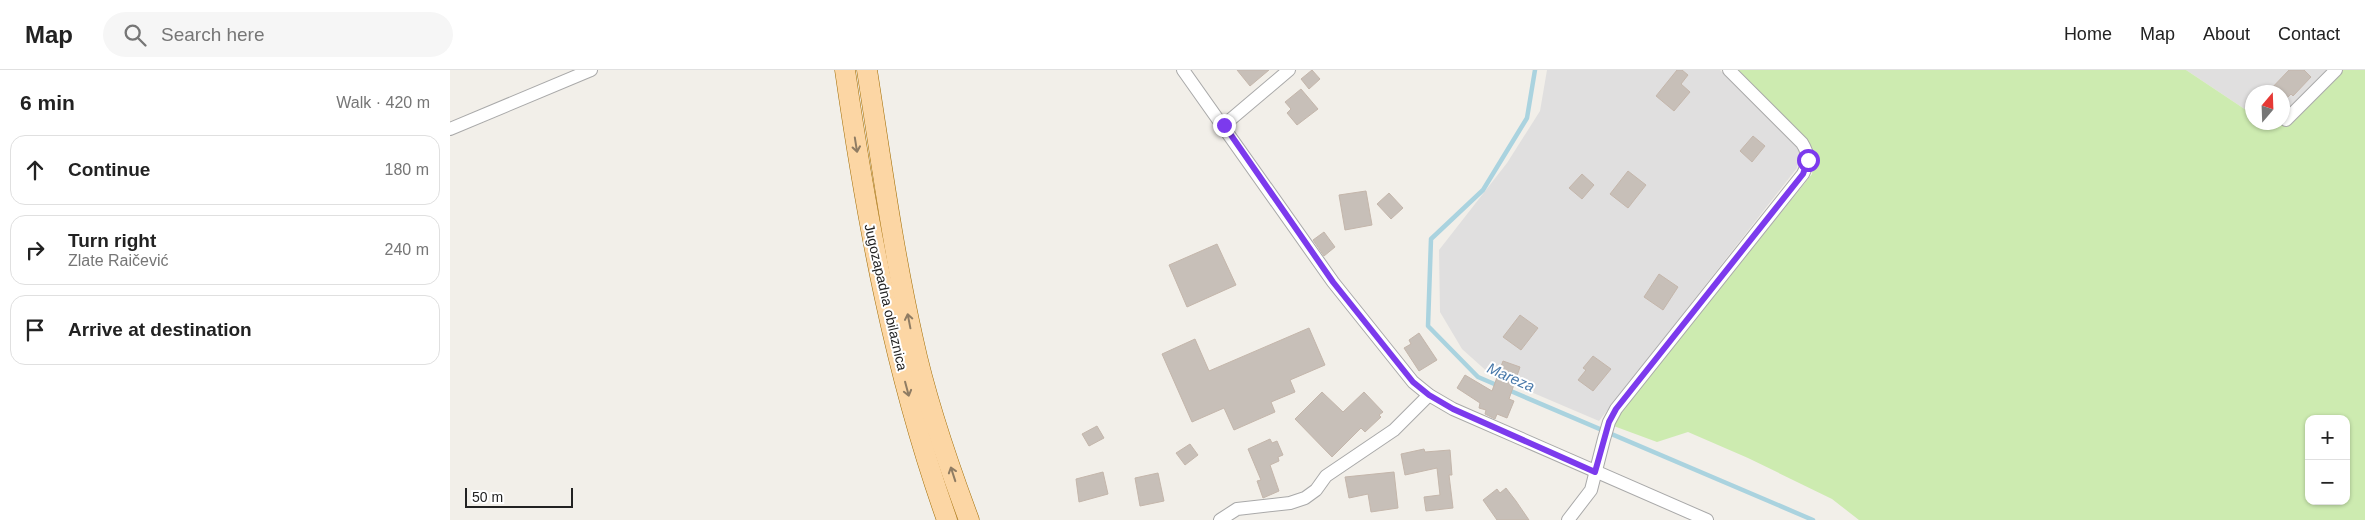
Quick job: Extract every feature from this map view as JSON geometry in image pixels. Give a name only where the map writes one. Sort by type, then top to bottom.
[{"type":"main road","name":"Jugozapadna obilaznica","points":[[845,70],[863,195],[890,326],[933,481],[947,520]]},
{"type":"main road","name":"Jugozapadna obilaznica","points":[[867,70],[890,216],[913,340],[932,412],[969,520]]},
{"type":"street","points":[[450,129],[591,70]]},
{"type":"street","points":[[1183,70],[1224,125],[1333,282],[1413,382],[1429,395],[1453,409],[1707,520]]},
{"type":"street","points":[[1224,125],[1289,70]]},
{"type":"street","points":[[1568,520],[1588,496],[1609,422],[1616,409],[1803,174],[1807,166],[1807,150],[1802,143],[1729,70]]},
{"type":"street","points":[[2290,116],[2336,70]]},
{"type":"street","points":[[1220,520],[1237,509],[1290,503],[1306,498],[1316,490],[1326,476],[1394,430],[1429,395]]},
{"type":"shaded area","points":[[1547,70],[1720,70],[1801,150],[1797,168],[1599,421],[1491,375],[1462,349],[1440,312],[1439,250],[1507,163],[1540,111]]},
{"type":"shaded area","points":[[2186,70],[2332,70],[2290,114],[2290,85],[2245,85],[2245,109]]},
{"type":"green space","points":[[1736,70],[2186,70],[2245,109],[2245,130],[2290,130],[2290,113],[2332,70],[2365,70],[2365,520],[1859,520],[1832,499],[1748,458],[1688,432],[1657,442],[1611,425],[1812,174],[1814,155],[1801,138]]},
{"type":"building","points":[[1237,70],[1269,70],[1250,86]]},
{"type":"building","points":[[1312,70],[1320,79],[1309,89],[1301,79]]},
{"type":"building","points":[[1677,70],[1682,70],[1688,75],[1681,84],[1690,92],[1674,111],[1656,96]]},
{"type":"building","points":[[2289,70],[2304,70],[2311,77],[2293,96],[2290,95],[2290,85],[2275,85]]},
{"type":"building","points":[[1301,89],[1318,109],[1297,125],[1287,113],[1291,109],[1285,102]]},
{"type":"building","points":[[1753,136],[1765,146],[1752,162],[1740,151]]},
{"type":"building","points":[[1628,171],[1646,185],[1628,208],[1610,194]]},
{"type":"building","points":[[1582,174],[1594,185],[1582,199],[1569,188]]},
{"type":"building","points":[[1366,191],[1372,225],[1345,230],[1339,195]]},
{"type":"building","points":[[1389,193],[1403,208],[1391,219],[1377,204]]},
{"type":"building","points":[[1324,232],[1335,247],[1324,256],[1313,240]]},
{"type":"building","points":[[1217,244],[1236,285],[1187,307],[1169,265]]},
{"type":"building","points":[[1659,274],[1678,287],[1663,310],[1644,297]]},
{"type":"building","points":[[1520,315],[1538,328],[1521,350],[1503,337]]},
{"type":"building","points":[[1309,328],[1325,365],[1290,380],[1295,392],[1271,402],[1275,412],[1234,430],[1224,408],[1192,422],[1162,354],[1195,339],[1209,371]]},
{"type":"building","points":[[1419,333],[1437,360],[1419,371],[1404,348],[1411,344],[1409,340]]},
{"type":"building","points":[[1593,356],[1611,369],[1593,391],[1578,380],[1586,370],[1583,368]]},
{"type":"building","points":[[1503,361],[1520,367],[1509,399],[1514,401],[1507,418],[1497,414],[1495,419],[1485,414],[1486,410],[1479,408],[1480,403],[1457,388],[1465,375],[1492,391]]},
{"type":"building","points":[[1322,392],[1343,412],[1364,392],[1383,412],[1379,415],[1381,417],[1365,432],[1361,428],[1332,457],[1295,419]]},
{"type":"building","points":[[1097,426],[1104,438],[1089,446],[1082,434]]},
{"type":"building","points":[[1270,439],[1272,443],[1277,441],[1283,455],[1278,457],[1279,461],[1270,465],[1279,491],[1263,498],[1257,481],[1261,480],[1248,449]]},
{"type":"building","points":[[1190,444],[1198,455],[1185,465],[1176,453]]},
{"type":"building","points":[[1424,449],[1425,452],[1450,450],[1452,475],[1449,475],[1453,508],[1426,511],[1424,497],[1440,495],[1437,468],[1405,475],[1401,454]]},
{"type":"building","points":[[1103,472],[1108,494],[1079,502],[1076,479]]},
{"type":"building","points":[[1394,472],[1398,508],[1371,512],[1368,494],[1349,498],[1345,477]]},
{"type":"building","points":[[1158,473],[1164,501],[1140,506],[1135,478]]},
{"type":"building","points":[[1506,488],[1529,520],[1497,520],[1483,500],[1497,489],[1500,493]]},
{"type":"waterway","name":"Mareza","points":[[1499,386],[1478,377],[1428,326],[1431,239],[1483,190],[1527,118],[1535,70]]},
{"type":"waterway","name":"Mareza","points":[[1506,389],[1813,520]]},
{"type":"route","points":[[1224,125],[1333,282],[1413,382],[1429,395],[1453,409],[1595,472],[1609,422],[1616,409],[1803,174],[1808,160]]}]
